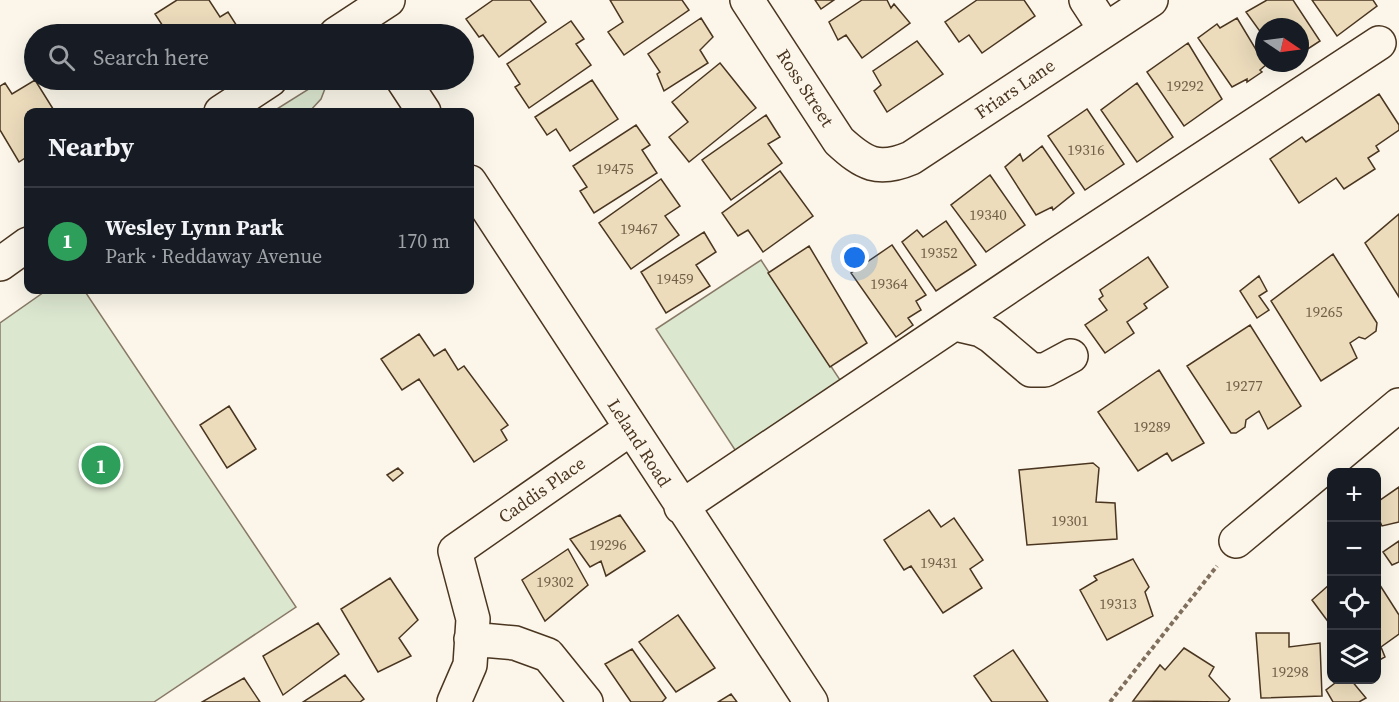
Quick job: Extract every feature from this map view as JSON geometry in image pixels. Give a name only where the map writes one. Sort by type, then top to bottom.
[{"type":"street","name":"Ross Street","points":[[747,0],[839,141],[856,156],[874,165]]},
{"type":"street","points":[[1086,0],[1105,29]]},
{"type":"street","name":"Friars Lane","points":[[874,165],[894,165],[911,158],[1151,0]]},
{"type":"street","points":[[681,507],[1379,43]]},
{"type":"street","points":[[228,108],[255,90]]},
{"type":"street","points":[[410,90],[421,108]]},
{"type":"street","name":"Leland Road","points":[[474,188],[811,702]]},
{"type":"street","points":[[0,264],[24,247]]},
{"type":"street","points":[[954,324],[981,330],[1031,370],[1045,370],[1071,356]]},
{"type":"street","points":[[1236,541],[1399,405]]},
{"type":"street","name":"Caddis Place","points":[[471,639],[473,619],[454,551],[630,429]]},
{"type":"street","points":[[454,702],[470,665],[471,639],[515,643],[548,655],[586,702]]},
{"type":"path","points":[[1110,702],[1236,541]]},
{"type":"green space","points":[[307,90],[324,90],[321,99],[313,108],[278,108]]},
{"type":"green space","points":[[761,260],[844,386],[739,456],[656,329]]},
{"type":"green space","points":[[41,294],[87,294],[296,607],[154,702],[0,702],[0,323]]},
{"type":"building","points":[[177,0],[209,0],[220,17],[228,12],[236,24],[162,24],[155,14]]},
{"type":"building","points":[[493,0],[530,0],[546,22],[499,57],[483,35],[479,37],[474,30],[474,24],[470,24],[466,19]]},
{"type":"building","points":[[610,0],[682,0],[689,10],[624,55],[608,32],[623,22]]},
{"type":"building","points":[[815,0],[834,0],[821,9]]},
{"type":"building","points":[[862,0],[887,0],[891,8],[894,4],[910,23],[862,58],[846,35],[838,40],[829,22]]},
{"type":"building","points":[[977,0],[1024,0],[1035,16],[982,53],[969,35],[959,42],[945,22]]},
{"type":"building","points":[[1267,0],[1293,0],[1305,18],[1255,18],[1255,24],[1246,12]]},
{"type":"building","points":[[1312,0],[1373,0],[1377,6],[1337,36]]},
{"type":"building","points":[[701,18],[713,37],[700,50],[708,63],[664,91],[657,74],[660,72],[648,54]]},
{"type":"building","points":[[1237,18],[1255,48],[1255,72],[1262,72],[1247,82],[1247,79],[1232,87],[1198,38],[1217,24],[1220,28]]},
{"type":"building","points":[[571,21],[584,39],[576,44],[591,65],[529,108],[515,87],[520,84],[507,64]]},
{"type":"building","points":[[1309,24],[1320,41],[1309,48]]},
{"type":"building","points":[[917,41],[943,74],[887,112],[874,91],[881,85],[873,71]]},
{"type":"building","points":[[1188,43],[1222,99],[1184,126],[1147,72]]},
{"type":"building","points":[[720,63],[756,108],[689,162],[669,137],[688,122],[672,102]]},
{"type":"building","points":[[592,80],[618,119],[570,151],[556,129],[547,135],[535,117]]},
{"type":"building","points":[[5,83],[12,94],[24,87],[24,90],[41,90],[52,108],[24,108],[24,159],[19,162],[0,130],[0,86]]},
{"type":"building","points":[[1137,83],[1173,137],[1137,162],[1101,110]]},
{"type":"building","points":[[1379,94],[1399,125],[1399,130],[1376,146],[1379,151],[1368,158],[1375,169],[1344,189],[1336,178],[1299,203],[1270,159],[1302,137],[1306,142]]},
{"type":"building","points":[[1087,109],[1124,164],[1085,190],[1048,136]]},
{"type":"building","points":[[766,115],[780,137],[768,144],[782,163],[731,200],[702,160]]},
{"type":"building","points":[[636,125],[650,145],[642,150],[657,173],[594,213],[580,191],[587,187],[573,166]]},
{"type":"building","points":[[1042,146],[1074,193],[1053,210],[1052,207],[1036,215],[1005,167],[1020,154],[1023,161]]},
{"type":"building","points":[[780,171],[813,216],[763,252],[748,230],[738,236],[722,213]]},
{"type":"building","points":[[990,175],[1025,225],[986,252],[951,205]]},
{"type":"building","points":[[661,179],[680,206],[665,216],[679,235],[631,269],[599,223]]},
{"type":"building","points":[[1399,214],[1399,297],[1365,243]]},
{"type":"building","points":[[946,221],[976,265],[936,291],[902,242],[917,230],[923,237]]},
{"type":"building","points":[[704,232],[716,252],[696,265],[710,286],[666,313],[641,272]]},
{"type":"building","points":[[892,245],[926,295],[916,301],[921,310],[908,318],[913,325],[896,337],[851,273]]},
{"type":"building","points":[[809,246],[867,343],[830,367],[768,273]]},
{"type":"building","points":[[1333,254],[1377,323],[1376,331],[1365,339],[1359,337],[1350,343],[1357,358],[1321,381],[1271,301]]},
{"type":"building","points":[[1148,257],[1168,287],[1144,304],[1147,308],[1127,322],[1134,333],[1105,353],[1085,325],[1107,310],[1099,299],[1103,296],[1100,290]]},
{"type":"building","points":[[1259,276],[1267,291],[1259,296],[1269,310],[1257,318],[1240,291]]},
{"type":"building","points":[[1250,325],[1301,406],[1268,429],[1259,411],[1246,420],[1245,427],[1236,433],[1231,433],[1187,366]]},
{"type":"building","points":[[419,334],[434,356],[445,349],[458,370],[464,366],[508,425],[501,430],[507,440],[474,462],[419,379],[402,390],[381,359]]},
{"type":"building","points":[[1159,370],[1204,443],[1172,461],[1167,453],[1138,471],[1098,412]]},
{"type":"building","points":[[229,406],[256,449],[227,468],[200,425]]},
{"type":"building","points":[[1093,463],[1099,468],[1096,502],[1115,503],[1117,539],[1027,545],[1019,470]]},
{"type":"building","points":[[398,468],[403,473],[393,481],[387,475]]},
{"type":"building","points":[[1399,487],[1399,522],[1382,526],[1381,500]]},
{"type":"building","points":[[929,510],[941,527],[954,518],[983,560],[970,569],[982,588],[943,613],[911,566],[904,570],[884,540]]},
{"type":"building","points":[[620,515],[645,551],[606,576],[601,561],[590,567],[570,539]]},
{"type":"building","points":[[1399,541],[1399,562],[1392,565],[1383,552]]},
{"type":"building","points":[[568,549],[588,585],[545,621],[522,580]]},
{"type":"building","points":[[1133,559],[1149,587],[1145,592],[1153,616],[1107,640],[1080,590],[1097,580],[1094,576]]},
{"type":"building","points":[[390,578],[418,620],[399,638],[411,656],[378,672],[341,609]]},
{"type":"building","points":[[1327,587],[1327,620],[1312,600]]},
{"type":"building","points":[[1381,587],[1399,615],[1399,634],[1381,647]]},
{"type":"building","points":[[678,615],[715,668],[676,692],[639,642]]},
{"type":"building","points":[[318,623],[339,654],[283,695],[263,656]]},
{"type":"building","points":[[1256,633],[1289,633],[1289,647],[1320,643],[1322,696],[1261,698]]},
{"type":"building","points":[[1381,647],[1385,657],[1381,659]]},
{"type":"building","points":[[1184,648],[1214,667],[1209,676],[1230,699],[1228,702],[1133,701],[1160,665],[1165,670]]},
{"type":"building","points":[[632,649],[666,698],[662,702],[631,702],[605,664]]},
{"type":"building","points":[[1013,650],[1048,702],[992,702],[974,676]]},
{"type":"building","points":[[345,675],[364,699],[360,702],[303,702]]},
{"type":"building","points":[[244,678],[260,702],[202,702]]},
{"type":"building","points":[[1334,684],[1354,684],[1366,698],[1359,702],[1333,702],[1326,690]]},
{"type":"building","points":[[731,694],[737,702],[718,702]]},
{"type":"place","name":"Wesley Lynn Park","points":[[101,465]]}]
